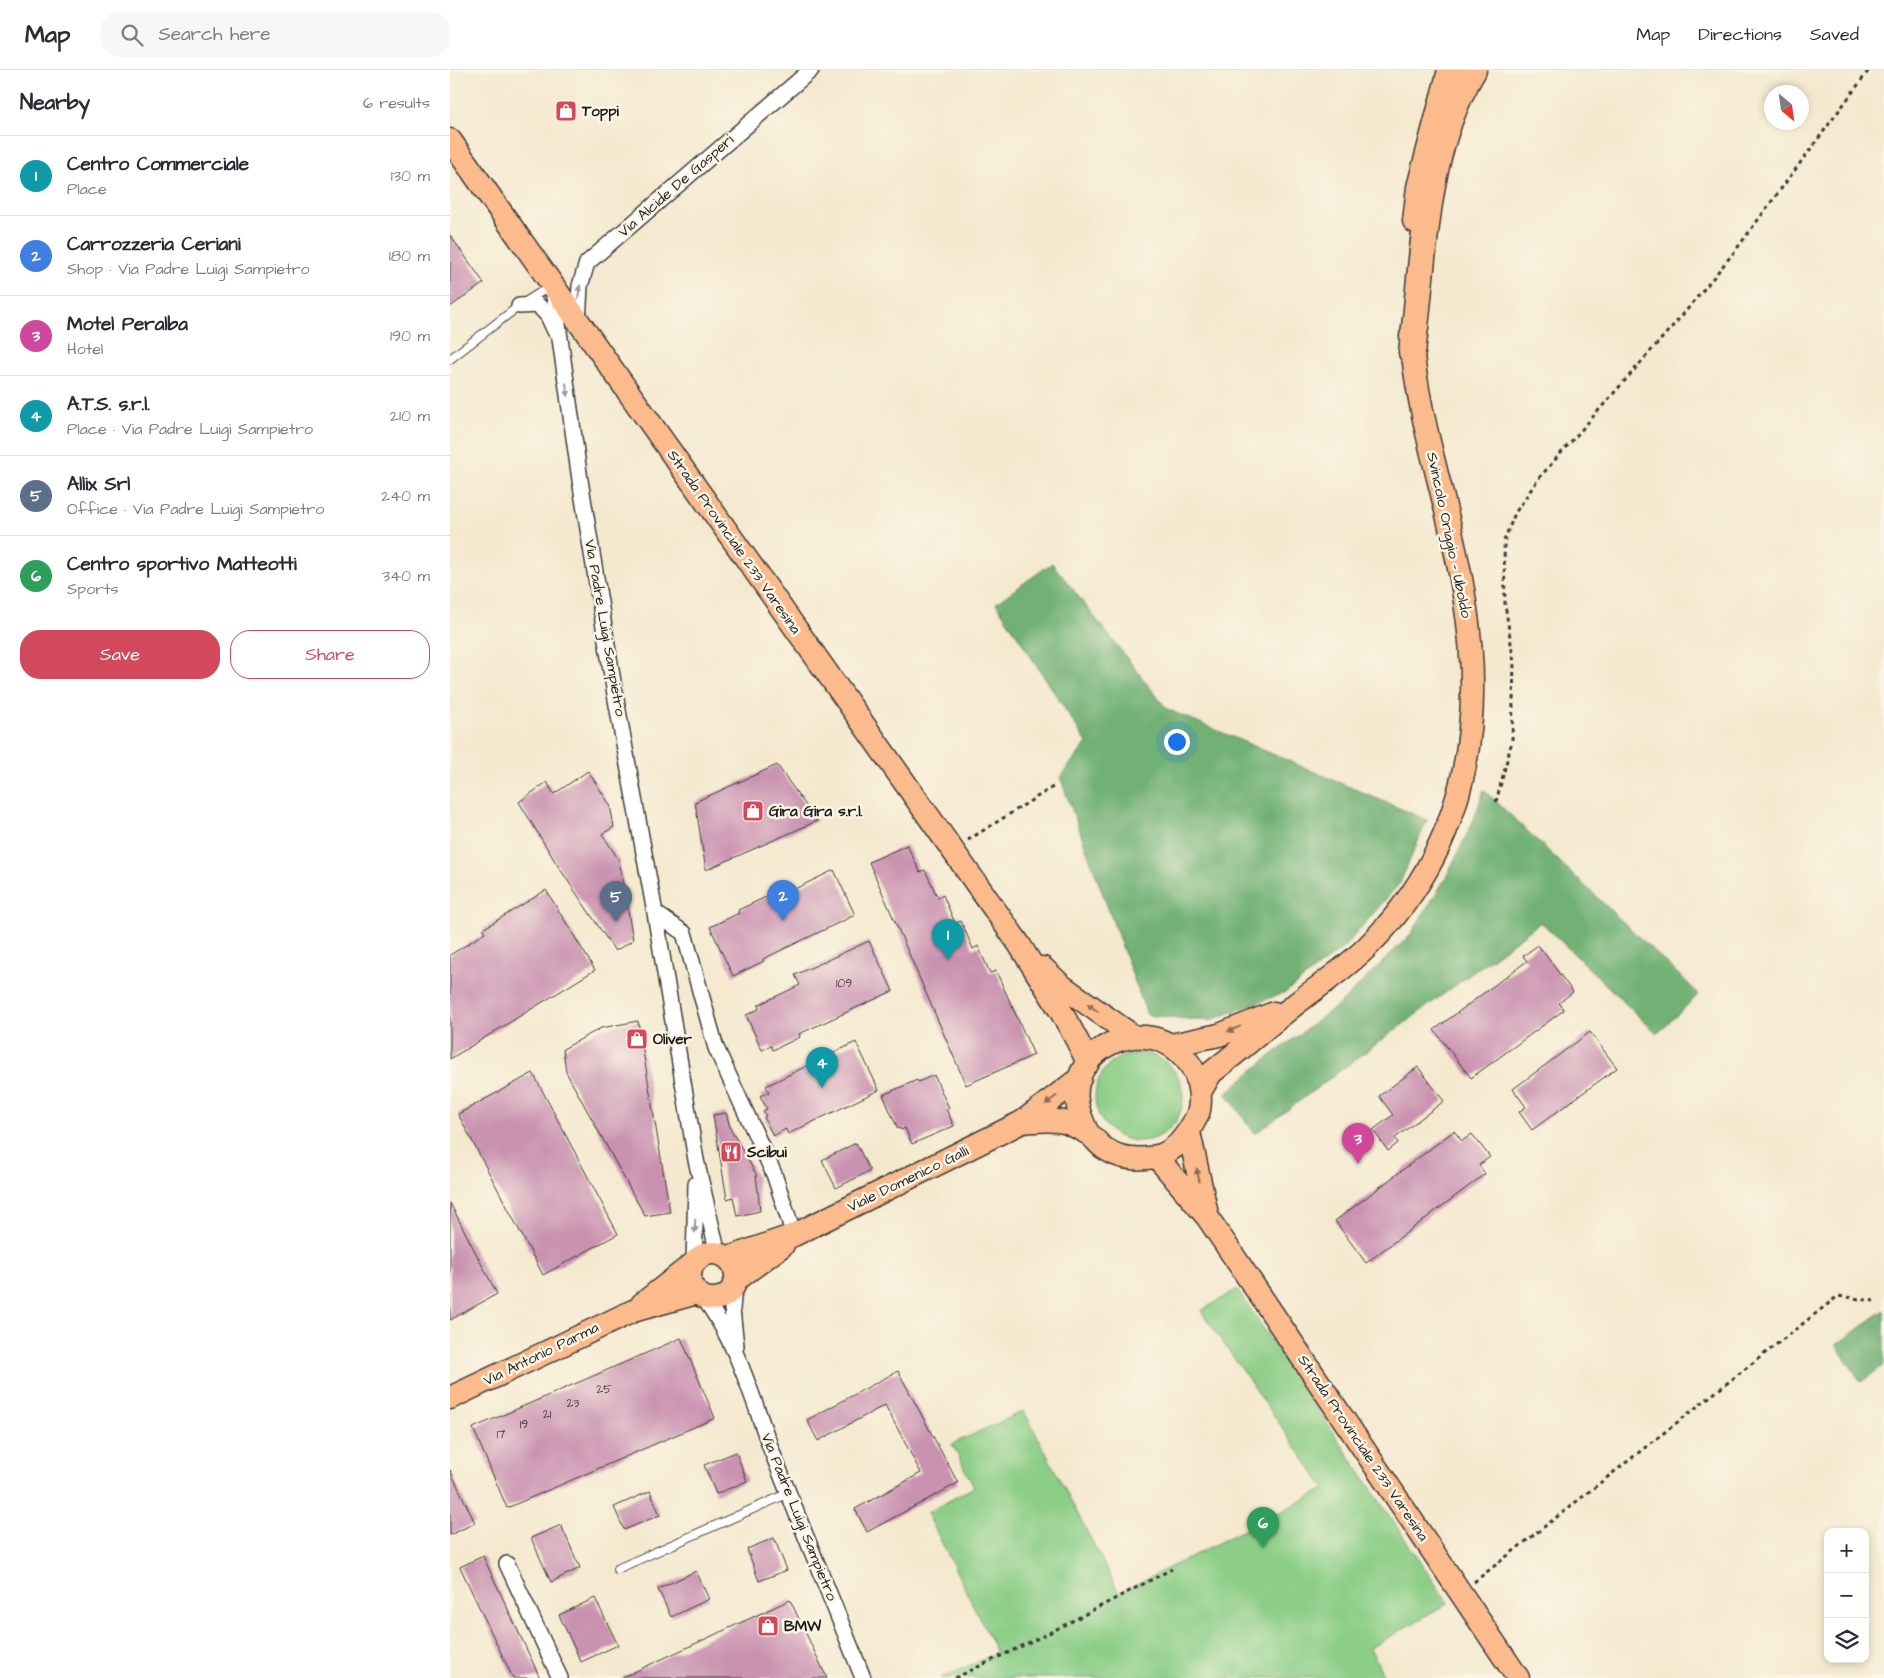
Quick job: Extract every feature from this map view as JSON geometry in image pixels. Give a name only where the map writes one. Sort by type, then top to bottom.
[{"type":"highway","points":[[1412,352],[1418,314],[1423,235],[1428,201],[1448,122],[1473,70]]},
{"type":"main road","name":"Svincolo Origgio - Uboldo","points":[[1200,1092],[1211,1073],[1366,948],[1395,916],[1422,880],[1454,810],[1468,749],[1472,718],[1472,671],[1466,602],[1420,401],[1412,352],[1408,279],[1418,186],[1449,70]]},
{"type":"main road","name":"Strada Provinciale 233 Varesina","points":[[450,140],[1019,944],[1078,1042],[1084,1071]]},
{"type":"main road","name":"Strada Provinciale 233 Varesina","points":[[1019,944],[1062,986],[1133,1036]]},
{"type":"main road","name":"Svincolo Origgio - Uboldo","points":[[1171,1045],[1219,1035],[1296,1004]]},
{"type":"main road","points":[[1133,1036],[1152,1038],[1171,1045],[1191,1065],[1195,1072],[1200,1092],[1198,1113],[1189,1132],[1174,1147],[1156,1156],[1134,1159],[1124,1157],[1104,1148],[1088,1133],[1082,1122],[1077,1100],[1084,1071],[1095,1054],[1113,1042],[1133,1036]]},
{"type":"main road","name":"Viale Domenico Galli","points":[[723,1256],[794,1235],[1022,1122],[1084,1071]]},
{"type":"main road","name":"Viale Domenico Galli","points":[[1022,1122],[1065,1122],[1088,1133]]},
{"type":"main road","name":"Strada Provinciale 233 Varesina","points":[[1189,1132],[1208,1218]]},
{"type":"main road","name":"Strada Provinciale 233 Varesina","points":[[1156,1156],[1208,1218],[1518,1678]]},
{"type":"main road","name":"Viale Domenico Galli","points":[[735,1283],[794,1235]]},
{"type":"main road","points":[[705,1255],[723,1256],[735,1268],[735,1283],[730,1292],[718,1299],[700,1295],[691,1282],[690,1276],[694,1263],[705,1255]]},
{"type":"main road","name":"Via Antonio Parma","points":[[633,1311],[694,1263]]},
{"type":"main road","name":"Via Antonio Parma","points":[[450,1398],[633,1311],[700,1295]]},
{"type":"street","name":"Via Alcide De Gasperi","points":[[578,322],[580,286],[587,263],[811,70]]},
{"type":"street","name":"Via Padre Luigi Sampietro","points":[[553,285],[580,480],[696,1160],[723,1256]]},
{"type":"street","name":"Via Padre Luigi Sampietro","points":[[519,306],[538,305],[548,316],[560,342]]},
{"type":"street","points":[[655,913],[684,933],[716,1048],[774,1174],[794,1235]]},
{"type":"street","name":"Via Padre Luigi Sampietro","points":[[694,1263],[696,1160]]},
{"type":"street","name":"Via Padre Luigi Sampietro","points":[[735,1283],[732,1309],[737,1355]]},
{"type":"street","name":"Via Padre Luigi Sampietro","points":[[700,1295],[716,1314],[737,1355],[789,1493],[863,1678]]},
{"type":"street","points":[[507,1564],[560,1678]]},
{"type":"lane","points":[[450,358],[519,306],[553,285]]},
{"type":"lane","points":[[617,1569],[789,1493]]},
{"type":"path","points":[[1496,802],[1512,741],[1514,663],[1505,604],[1504,541],[1515,513],[1539,478],[1686,311],[1736,251],[1869,70]]},
{"type":"path","points":[[952,850],[1056,785]]},
{"type":"path","points":[[1461,1593],[1838,1296],[1874,1301]]},
{"type":"path","points":[[955,1678],[1052,1632],[1172,1568]]},
{"type":"green space","points":[[1052,563],[1167,709],[1427,820],[1400,883],[1344,947],[1286,992],[1209,1021],[1147,1015],[1060,777],[1087,743],[996,603]]},
{"type":"green space","points":[[1484,790],[1699,994],[1657,1034],[1541,922],[1255,1134],[1226,1093],[1264,1061],[1341,1003],[1411,934],[1445,879],[1473,822]]},
{"type":"green space","points":[[1139,1053],[1156,1057],[1170,1066],[1179,1080],[1183,1097],[1179,1114],[1170,1128],[1156,1137],[1139,1141],[1122,1137],[1108,1128],[1099,1114],[1095,1097],[1099,1080],[1108,1066],[1122,1057]]},
{"type":"green space","points":[[1237,1289],[1448,1603],[1370,1648],[1385,1678],[941,1678],[997,1653],[927,1513],[974,1487],[952,1444],[1024,1411],[1119,1593],[1325,1489],[1201,1311]]},
{"type":"green space","points":[[1884,1310],[1884,1365],[1861,1382],[1836,1345]]},
{"type":"building","points":[[450,235],[484,283],[450,307]]},
{"type":"building","name":"Gira Gira s.r.l.","points":[[777,765],[817,821],[706,870],[695,802]]},
{"type":"building","points":[[588,771],[610,805],[614,827],[602,834],[619,860],[633,940],[615,951],[556,863],[519,802],[547,782],[554,794]]},
{"type":"building","points":[[907,845],[920,872],[925,870],[938,898],[943,895],[955,923],[961,921],[973,949],[978,946],[990,973],[996,971],[1034,1055],[966,1085],[869,862]]},
{"type":"building","points":[[834,870],[855,915],[763,959],[764,961],[733,976],[710,927],[739,913],[738,910],[768,896],[770,901]]},
{"type":"building","points":[[546,890],[595,970],[450,1059],[450,955],[485,933],[483,929]]},
{"type":"building","points":[[869,941],[893,991],[799,1034],[800,1037],[773,1050],[771,1046],[762,1050],[746,1015],[759,1009],[758,1005],[800,985],[795,975]]},
{"type":"building","points":[[1538,945],[1573,992],[1559,1003],[1564,1010],[1471,1078],[1434,1030],[1527,961],[1523,956]]},
{"type":"building","points":[[638,1021],[670,1212],[645,1216],[566,1072],[563,1049],[601,1028]]},
{"type":"building","points":[[1590,1032],[1617,1068],[1532,1130],[1519,1112],[1526,1107],[1513,1089]]},
{"type":"building","points":[[856,1042],[879,1090],[788,1134],[786,1129],[773,1136],[764,1117],[766,1116],[763,1111],[767,1109],[760,1096],[769,1092],[766,1086]]},
{"type":"building","points":[[1418,1067],[1444,1101],[1395,1138],[1398,1143],[1388,1151],[1373,1130],[1393,1115],[1379,1096]]},
{"type":"building","points":[[533,1073],[618,1234],[543,1275],[458,1114]]},
{"type":"building","points":[[934,1075],[949,1108],[946,1109],[954,1126],[912,1144],[905,1128],[898,1129],[883,1095],[917,1080],[918,1082]]},
{"type":"building","name":"Scibui","points":[[726,1113],[731,1130],[756,1174],[760,1211],[737,1216],[733,1197],[727,1199],[713,1115]]},
{"type":"building","points":[[1454,1131],[1462,1141],[1472,1134],[1490,1157],[1479,1165],[1485,1174],[1366,1263],[1335,1221]]},
{"type":"building","points":[[856,1143],[870,1171],[836,1188],[822,1160]]},
{"type":"building","points":[[450,1203],[497,1294],[450,1320]]},
{"type":"building","points":[[681,1338],[715,1418],[507,1508],[473,1428]]},
{"type":"building","points":[[898,1371],[958,1483],[867,1532],[855,1509],[921,1473],[885,1405],[818,1441],[807,1420]]},
{"type":"building","points":[[736,1452],[747,1481],[716,1494],[704,1465]]},
{"type":"building","points":[[450,1470],[475,1523],[450,1535]]},
{"type":"building","points":[[650,1491],[660,1515],[624,1530],[614,1507]]},
{"type":"building","points":[[561,1525],[580,1568],[551,1582],[531,1538]]},
{"type":"building","points":[[774,1538],[787,1570],[759,1581],[747,1549]]},
{"type":"building","points":[[483,1556],[540,1678],[513,1678],[460,1567]]},
{"type":"building","points":[[696,1571],[709,1599],[671,1617],[658,1589]]},
{"type":"building","points":[[595,1598],[618,1645],[581,1662],[559,1615]]},
{"type":"building","name":"BMW","points":[[790,1600],[827,1678],[621,1678],[675,1653]]},
{"type":"place","name":"Toppi","points":[[566,111]]},
{"type":"place","name":"Gira Gira s.r.l.","points":[[753,811]]},
{"type":"place","name":"Carrozzeria Ceriani","points":[[783,921]]},
{"type":"place","name":"Allix Srl","points":[[616,922]]},
{"type":"place","name":"Centro Commerciale","points":[[948,960]]},
{"type":"place","name":"Oliver","points":[[637,1039]]},
{"type":"place","name":"A.T.S. s.r.l.","points":[[822,1088]]},
{"type":"place","name":"Scibui","points":[[731,1152]]},
{"type":"place","name":"Motel Peralba","points":[[1358,1164]]},
{"type":"place","name":"Centro sportivo Matteotti","points":[[1263,1548]]},
{"type":"place","name":"BMW","points":[[768,1626]]}]
